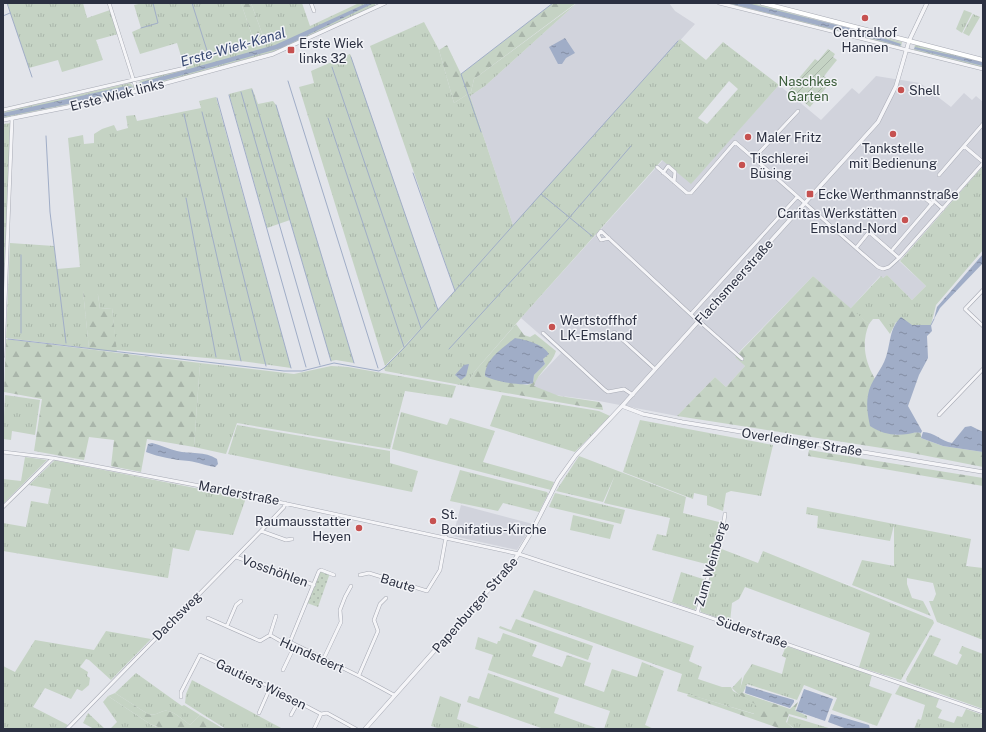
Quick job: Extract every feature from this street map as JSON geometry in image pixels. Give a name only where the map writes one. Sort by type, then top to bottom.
[{"type":"main road","points":[[762,3],[908,46],[983,60]]},
{"type":"street","points":[[109,3],[137,90]]},
{"type":"street","points":[[311,3],[314,11]]},
{"type":"street","name":"Erste Wiek links","points":[[3,120],[103,100],[273,54],[385,3]]},
{"type":"street","points":[[720,3],[845,36],[908,46],[983,69]]},
{"type":"street","name":"Flachsmeerstraße","points":[[615,414],[878,122],[896,86],[908,46],[928,3]]},
{"type":"street","points":[[3,110],[185,68]]},
{"type":"street","points":[[754,158],[798,111]]},
{"type":"street","points":[[3,356],[12,118]]},
{"type":"street","points":[[939,175],[983,124]]},
{"type":"street","points":[[657,167],[687,193],[691,193],[735,142],[856,248],[883,269],[889,267],[899,258],[983,163],[964,146]]},
{"type":"street","points":[[664,173],[668,166],[675,172],[674,182]]},
{"type":"street","name":"Flachsmeerstraße","points":[[691,314],[797,197]]},
{"type":"street","points":[[894,249],[933,202],[943,209]]},
{"type":"street","points":[[856,248],[869,232],[899,258]]},
{"type":"street","points":[[609,238],[742,359]]},
{"type":"street","points":[[983,290],[965,309],[983,326]]},
{"type":"street","points":[[614,332],[655,369]]},
{"type":"street","points":[[542,333],[605,390],[608,392],[624,389],[632,395]]},
{"type":"street","points":[[939,415],[983,369]]},
{"type":"street","name":"Overledinger Straße","points":[[622,406],[643,414],[682,422],[983,472]]},
{"type":"street","name":"Papenburger Straße","points":[[365,729],[487,593],[519,554],[566,467],[615,414]]},
{"type":"street","name":"Marderstraße","points":[[3,452],[53,458],[285,503],[519,554]]},
{"type":"street","points":[[3,507],[53,458]]},
{"type":"street","name":"Dachsweg","points":[[67,729],[236,557],[284,507],[285,503]]},
{"type":"street","name":"Zum Weinberg","points":[[697,613],[724,528],[725,514]]},
{"type":"street","points":[[261,531],[286,540],[292,539]]},
{"type":"street","name":"Baute","points":[[360,575],[369,573],[427,591],[441,568],[446,538]]},
{"type":"street","name":"Süderstraße","points":[[519,554],[697,613],[983,712]]},
{"type":"street","name":"Vosshöhlen","points":[[236,557],[314,585]]},
{"type":"street","points":[[290,642],[320,570],[334,575]]},
{"type":"street","points":[[324,658],[341,622],[340,610],[345,597],[352,586]]},
{"type":"street","points":[[359,675],[378,631],[374,620],[380,604],[386,598]]},
{"type":"street","points":[[227,626],[236,605],[241,601]]},
{"type":"street","points":[[270,635],[276,616]]},
{"type":"street","name":"Hundsteert","points":[[208,618],[260,641],[270,635],[284,643],[290,642],[324,658],[328,662],[359,675],[394,695]]},
{"type":"street","points":[[283,670],[295,645]]},
{"type":"street","name":"Gautiers Wiesen","points":[[181,697],[181,692],[200,655],[321,714],[327,713],[356,729]]},
{"type":"street","points":[[259,713],[270,688]]},
{"type":"street","points":[[291,715],[298,702]]},
{"type":"street","name":"Gautiers Wiesen","points":[[314,729],[321,714]]},
{"type":"shaded area","points":[[577,3],[669,3],[675,11],[695,24],[513,225],[470,96],[485,86]]},
{"type":"shaded area","points":[[876,76],[920,83],[951,107],[964,93],[972,100],[976,96],[983,102],[983,166],[899,261],[926,286],[912,300],[887,275],[883,278],[880,276],[850,309],[813,276],[735,356],[745,366],[726,387],[715,377],[677,416],[599,401],[525,391],[561,353],[521,318],[663,160],[691,183],[779,85],[821,120],[852,88],[859,94]]},
{"type":"shaded area","points":[[461,505],[533,524],[517,550],[453,536]]},
{"type":"green space","points":[[7,3],[83,3],[87,18],[110,10],[118,34],[96,40],[103,60],[62,72],[58,60],[29,68]]},
{"type":"green space","points":[[143,3],[241,3],[256,47],[266,44],[251,3],[302,3],[310,26],[359,3],[375,3],[375,6],[276,51],[142,88],[138,86],[140,81],[183,69],[184,66],[177,43],[140,54],[132,32],[141,28],[134,5]]},
{"type":"green space","points":[[241,3],[251,3],[266,44],[256,47]]},
{"type":"green space","points":[[553,3],[576,3],[474,79],[471,92],[454,103],[439,50],[447,45],[461,74]]},
{"type":"green space","points":[[577,3],[485,86],[470,96],[513,225],[680,39],[706,60],[723,42],[779,85],[691,184],[662,160],[475,371],[466,386],[385,371],[384,368],[426,323],[385,366],[299,87],[314,83],[311,71],[350,54],[438,310],[455,291],[370,46],[424,22],[439,50],[454,103],[471,92],[474,79]],"holes":[[[729,81],[738,89],[707,124],[698,118]]]},
{"type":"green space","points":[[723,3],[752,3],[902,42],[901,47]]},
{"type":"green space","points":[[964,10],[972,13],[962,33],[956,29]]},
{"type":"green space","points":[[973,14],[980,17],[969,36],[963,33]]},
{"type":"green space","points":[[915,45],[983,61],[983,68],[914,50]]},
{"type":"green space","name":"Naschkes Garten","points":[[828,49],[835,54],[833,57],[837,60],[824,76],[831,82],[810,107],[789,90],[815,59],[818,61]]},
{"type":"green space","points":[[130,83],[134,87],[132,91],[3,118],[3,112]]},
{"type":"green space","points":[[252,88],[258,104],[273,101],[276,105],[354,363],[336,360],[331,361],[290,220],[267,228],[229,94]]},
{"type":"green space","points":[[216,97],[291,368],[241,361],[116,350],[112,308],[100,309],[98,295],[83,291],[89,348],[6,338],[10,243],[54,246],[57,269],[80,267],[68,138],[83,135],[84,144],[94,143],[94,134],[102,129],[114,125],[117,131],[128,128],[126,116],[135,115],[137,121],[201,108],[199,101]]},
{"type":"green space","points":[[11,123],[3,304],[3,124]]},
{"type":"green space","points":[[983,166],[983,250],[936,305],[931,325],[912,325],[896,322],[890,334],[879,319],[873,319],[869,324],[850,309],[881,276],[883,278],[887,275],[912,300],[926,286],[900,261]]},
{"type":"green space","points":[[813,276],[869,324],[865,338],[865,352],[875,379],[872,384],[895,435],[917,432],[921,433],[921,438],[943,446],[983,452],[983,467],[907,452],[677,416],[715,377],[726,387],[745,366],[735,357]]},
{"type":"green space","points":[[93,290],[98,295],[100,309],[112,308],[117,352],[89,349],[83,291]]},
{"type":"green space","points":[[516,324],[524,335],[530,337],[535,334],[556,351],[534,386],[559,396],[599,402],[602,405],[603,410],[466,386],[475,371]],"holes":[[[549,354],[543,359],[545,364],[534,375],[533,383],[527,385],[512,382]]]},
{"type":"green space","points":[[6,339],[200,363],[194,447],[147,439],[141,472],[111,466],[114,440],[89,437],[84,460],[34,451],[42,399],[4,392]]},
{"type":"green space","points":[[200,363],[294,374],[331,366],[348,367],[456,386],[452,398],[405,391],[390,449],[237,423],[226,454],[194,447]]},
{"type":"green space","points":[[5,395],[40,400],[35,435],[12,431],[11,440],[3,439]]},
{"type":"green space","points":[[502,395],[599,411],[610,416],[575,452],[490,426]]},
{"type":"green space","points":[[401,412],[447,425],[450,418],[495,431],[483,462],[554,482],[551,490],[392,449]]},
{"type":"green space","points":[[640,420],[773,445],[761,496],[731,491],[726,493],[723,511],[707,505],[707,496],[694,493],[693,499],[623,472]]},
{"type":"green space","points":[[237,425],[390,451],[390,463],[418,471],[412,492],[228,454]]},
{"type":"green space","points":[[809,450],[983,478],[983,486],[808,456]]},
{"type":"green space","points":[[579,456],[686,497],[683,513],[723,523],[710,565],[652,550],[657,534],[666,536],[670,518],[604,503],[615,475],[603,502],[556,491]]},
{"type":"green space","points":[[25,457],[47,460],[3,504],[3,479],[21,481]]},
{"type":"green space","points":[[55,460],[246,498],[233,535],[196,530],[189,551],[173,548],[168,578],[3,551],[3,523],[26,527],[31,501],[48,504],[51,489],[29,485]]},
{"type":"green space","points":[[460,470],[547,492],[548,494],[539,512],[503,503],[498,511],[450,501]]},
{"type":"green space","points":[[555,493],[625,510],[621,524],[549,507]]},
{"type":"green space","points":[[807,507],[971,539],[966,566],[983,568],[983,640],[937,622],[929,601],[933,601],[936,594],[933,583],[907,578],[907,584],[912,598],[923,601],[931,616],[852,585],[862,560],[894,566],[894,525],[890,541],[817,528],[818,516],[806,514]]},
{"type":"green space","points":[[573,515],[614,525],[610,539],[570,530]]},
{"type":"green space","points":[[719,548],[758,563],[763,551],[933,620],[934,623],[901,680],[859,667],[870,633],[745,587],[739,599],[732,603],[730,622],[701,612],[700,609]]},
{"type":"green space","points":[[320,570],[330,573],[318,607],[307,603]]},
{"type":"green space","points":[[681,572],[706,580],[695,610],[672,602]]},
{"type":"green space","points":[[534,590],[694,646],[689,661],[702,667],[698,679],[722,687],[731,687],[733,691],[756,704],[755,714],[677,691],[682,674],[521,617]]},
{"type":"green space","points":[[516,619],[593,646],[588,660],[499,628],[500,626],[511,630]]},
{"type":"green space","points":[[106,631],[151,639],[111,680],[86,659],[80,667],[88,672],[87,676],[90,678],[89,685],[82,691],[77,689],[71,699],[45,688],[33,707],[68,725],[64,729],[3,729],[3,666],[15,672],[35,640],[94,650]]},
{"type":"green space","points":[[503,633],[537,645],[532,656],[562,667],[567,655],[591,663],[584,685],[604,692],[612,669],[637,677],[642,662],[664,671],[645,725],[654,729],[604,729],[610,711],[488,670],[493,655],[475,649],[478,637],[497,644]]},
{"type":"green space","points":[[930,635],[941,639],[933,655],[957,665],[962,655],[959,653],[962,646],[983,654],[983,709],[907,682],[906,679]]},
{"type":"green space","points":[[786,646],[872,675],[869,686],[892,694],[877,726],[832,710],[837,698],[804,685],[797,700],[747,684],[743,693],[739,692],[744,676],[752,664],[782,674],[786,658],[782,656]]},
{"type":"green space","points":[[136,673],[182,706],[184,705],[200,715],[190,725],[177,715],[167,711],[150,715],[115,693]]},
{"type":"green space","points":[[488,673],[559,698],[554,713],[599,729],[544,729],[467,702],[469,696],[479,699]]},
{"type":"green space","points":[[742,677],[740,692],[790,709],[798,702],[795,710],[807,716],[807,719],[789,714],[786,722],[794,729],[781,729],[687,696],[688,694],[754,714],[755,704],[738,694],[732,688]]},
{"type":"green space","points":[[192,680],[283,729],[226,729],[185,703],[186,694]]},
{"type":"green space","points":[[900,685],[939,699],[936,707],[942,710],[938,718],[954,723],[957,716],[962,717],[966,709],[983,715],[983,729],[914,729],[918,719],[921,720],[925,705],[895,694]]},
{"type":"green space","points":[[115,693],[150,715],[167,711],[177,715],[190,725],[200,715],[224,729],[153,729],[158,727],[150,724],[108,696]]},
{"type":"green space","points":[[108,696],[150,724],[159,728],[110,729],[117,722],[103,702]]},
{"type":"green space","points":[[440,696],[461,704],[457,719],[482,729],[440,729],[431,726]]},
{"type":"green space","points":[[88,713],[105,729],[94,729],[83,723]]},
{"type":"green space","points":[[789,716],[832,729],[795,729],[787,723]]},
{"type":"water","points":[[367,3],[374,3],[281,48],[154,83],[139,85],[142,82],[275,45]]},
{"type":"water","points":[[728,3],[747,3],[865,32],[901,44],[900,46]]},
{"type":"water","points":[[565,38],[575,53],[566,58],[562,64],[558,64],[549,47]]},
{"type":"water","points":[[915,47],[983,62],[983,66],[914,49]]},
{"type":"water","points":[[126,86],[133,87],[128,90],[98,98],[3,117],[3,113]]},
{"type":"water","points":[[983,254],[983,263],[940,308],[934,319],[937,307]]},
{"type":"water","points":[[901,317],[912,325],[931,325],[932,331],[927,336],[928,358],[919,375],[908,406],[922,431],[921,433],[898,435],[884,433],[870,426],[867,403],[871,385],[886,357],[892,331]]},
{"type":"water","points":[[515,338],[539,345],[549,354],[543,359],[545,364],[534,375],[533,383],[509,383],[485,376],[491,359]]},
{"type":"water","points":[[469,364],[466,376],[461,380],[455,375],[464,365]]},
{"type":"water","points":[[971,426],[983,432],[983,452],[943,446],[921,438],[923,432],[927,432],[952,443],[965,427]]},
{"type":"water","points":[[152,443],[177,451],[212,456],[217,459],[218,464],[215,467],[167,458],[146,452],[148,444]]},
{"type":"water","points":[[746,686],[794,700],[794,702],[790,708],[745,693]]},
{"type":"water","points":[[804,689],[833,699],[825,721],[796,711]]},
{"type":"water","points":[[831,714],[869,725],[870,729],[847,729],[828,722]]},
{"type":"waterway","points":[[7,3],[32,77]]},
{"type":"waterway","points":[[141,28],[158,23],[153,3]]},
{"type":"waterway","name":"Erste-Wiek-Kanal","points":[[192,3],[210,60]]},
{"type":"waterway","points":[[481,132],[461,74],[553,3]]},
{"type":"waterway","points":[[3,16],[10,13]]},
{"type":"waterway","points":[[592,236],[541,194],[678,41]]},
{"type":"waterway","points":[[351,57],[438,310]]},
{"type":"waterway","points":[[332,67],[421,328]]},
{"type":"waterway","points":[[288,81],[378,368]]},
{"type":"waterway","points":[[252,90],[331,361]]},
{"type":"waterway","points":[[241,92],[320,365]]},
{"type":"waterway","points":[[229,95],[306,367]]},
{"type":"waterway","points":[[217,98],[291,368]]},
{"type":"waterway","points":[[276,105],[354,363]]},
{"type":"waterway","points":[[202,112],[266,366]]},
{"type":"waterway","points":[[184,114],[241,361]]},
{"type":"waterway","points":[[328,118],[404,347]]},
{"type":"waterway","points":[[46,136],[50,212],[66,343]]},
{"type":"waterway","points":[[449,349],[569,218],[631,146]]},
{"type":"waterway","points":[[413,173],[455,291]]},
{"type":"waterway","points":[[8,339],[284,371],[302,371],[334,363],[379,371],[404,348],[541,194]]},
{"type":"waterway","points":[[186,198],[216,357]]},
{"type":"waterway","points":[[21,255],[21,333]]},
{"type":"waterway","points":[[931,325],[934,319]]},
{"type":"place","name":"Centralhof Hannen","points":[[865,18]]},
{"type":"place","name":"Erste Wiek links 32","points":[[291,50]]},
{"type":"place","name":"Shell","points":[[901,90]]},
{"type":"place","name":"Tankstelle mit Bedienung","points":[[893,134]]},
{"type":"place","name":"Maler Fritz","points":[[748,137]]},
{"type":"place","name":"Tischlerei Büsing","points":[[742,165]]},
{"type":"place","name":"Ecke Werthmannstraße","points":[[810,194]]},
{"type":"place","name":"Caritas Werkstätten Emsland-Nord","points":[[905,220]]},
{"type":"place","name":"Wertstoffhof LK-Emsland","points":[[552,327]]},
{"type":"place","name":"St. Bonifatius-Kirche","points":[[433,521]]},
{"type":"place","name":"Raumausstatter Heyen","points":[[359,528]]}]
